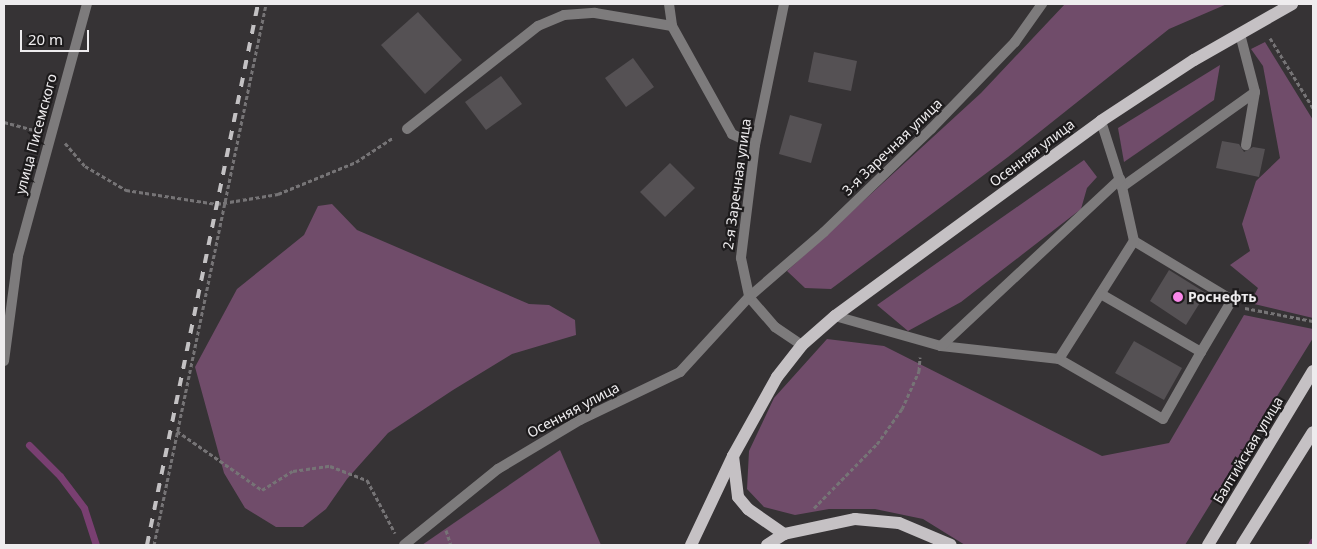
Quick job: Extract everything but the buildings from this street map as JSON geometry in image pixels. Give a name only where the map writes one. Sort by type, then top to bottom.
[{"type":"main road","name":"Осенняя улица","points":[[691,545],[733,456],[777,377],[802,345],[835,316],[1101,121],[1240,34],[1292,4]]},
{"type":"main road","name":"Балтийская улица","points":[[1208,545],[1313,371]]},
{"type":"main road","points":[[1242,545],[1313,432]]},
{"type":"main road","points":[[733,456],[738,497],[748,509],[787,533]]},
{"type":"main road","points":[[767,545],[787,533],[856,519],[899,523],[950,545]]},
{"type":"street","name":"улица Писемского","points":[[4,361],[5,336],[18,256],[87,4]]},
{"type":"street","points":[[669,4],[672,26],[732,134],[755,145]]},
{"type":"street","name":"2-я Заречная улица","points":[[784,4],[755,145],[741,258],[749,297],[775,327],[802,345]]},
{"type":"street","name":"3-я Заречная улица","points":[[749,297],[824,232],[931,129],[1015,42],[1042,4]]},
{"type":"street","points":[[407,129],[538,26],[556,19],[594,13],[672,26]]},
{"type":"street","points":[[1240,34],[1255,92],[1246,145]]},
{"type":"street","points":[[942,346],[1121,183],[1255,92]]},
{"type":"street","points":[[1059,359],[1134,241],[1121,183],[1101,121]]},
{"type":"street","points":[[835,316],[942,346],[1059,359],[1163,419],[1232,300],[1134,241]]},
{"type":"street","points":[[1101,294],[1201,352]]},
{"type":"street","name":"Осенняя улица","points":[[401,541],[498,469],[580,420],[680,372],[749,297]]},
{"type":"path","points":[[154,545],[223,203],[266,4]]},
{"type":"path","points":[[1270,38],[1313,108]]},
{"type":"path","points":[[4,122],[50,134],[72,148],[85,166],[126,190],[223,203],[278,194],[356,162],[407,129]]},
{"type":"path","points":[[1229,306],[1313,321]]},
{"type":"path","points":[[787,533],[877,444],[902,409],[919,371],[920,359],[918,346],[901,335]]},
{"type":"path","points":[[177,431],[262,490],[294,471],[330,466],[367,480],[401,541]]},
{"type":"shaded area","points":[[1065,4],[1227,4],[1169,29],[1008,157],[831,289],[805,288],[787,271],[981,93]]},
{"type":"shaded area","points":[[1265,42],[1313,120],[1313,318],[1250,303],[1258,288],[1230,265],[1250,251],[1242,224],[1256,181],[1280,158],[1263,66],[1251,49]]},
{"type":"shaded area","points":[[1220,65],[1214,100],[1124,162],[1118,128]]},
{"type":"shaded area","points":[[1084,160],[1097,177],[1087,188],[1081,209],[961,302],[908,331],[877,305]]},
{"type":"shaded area","points":[[332,204],[357,230],[529,304],[549,305],[575,320],[576,335],[512,354],[453,390],[388,433],[347,479],[326,509],[303,527],[276,527],[245,508],[224,473],[195,367],[237,289],[304,235],[318,206]]},
{"type":"shaded area","points":[[1244,315],[1313,329],[1313,338],[1185,545],[965,545],[923,519],[875,509],[829,509],[795,515],[764,507],[747,489],[749,451],[774,398],[827,339],[884,346],[1102,456],[1169,443]]},
{"type":"shaded area","points":[[560,450],[601,545],[422,545]]},
{"type":"waterway","points":[[29,445],[60,476],[84,508],[96,545]]},
{"type":"waterway","points":[[1311,545],[1313,541]]},
{"type":"railway","points":[[147,545],[258,4]]},
{"type":"place","name":"Роснефть","points":[[1178,297]]}]
